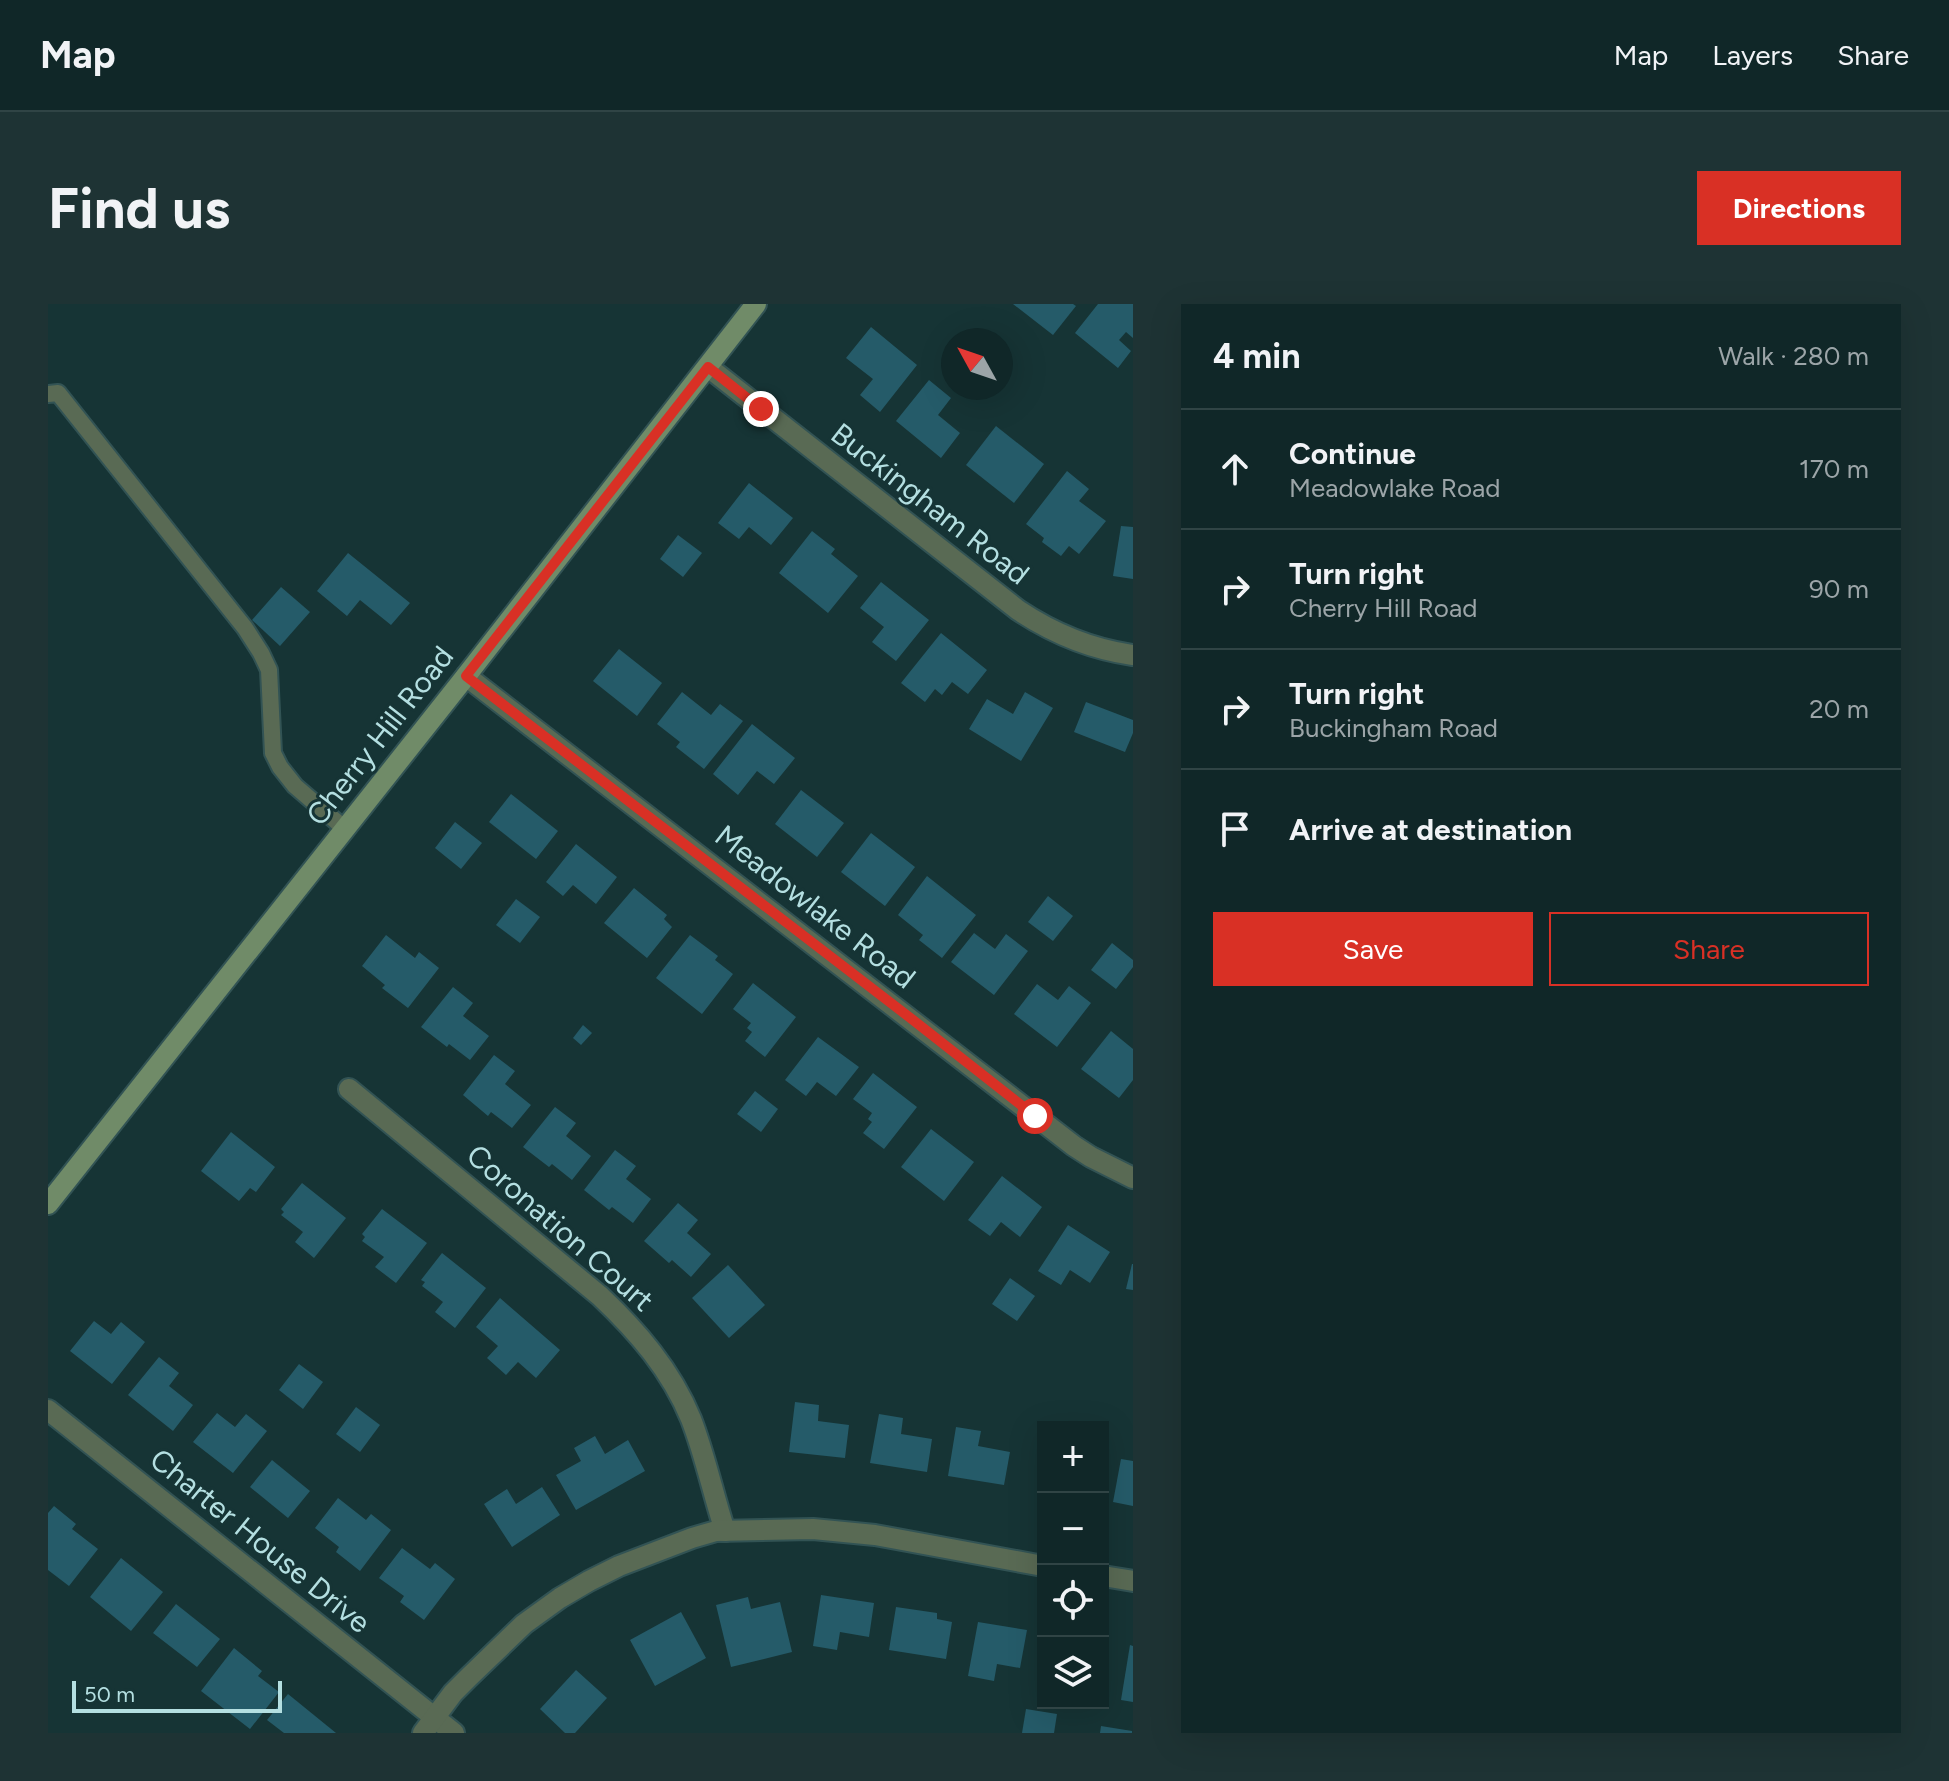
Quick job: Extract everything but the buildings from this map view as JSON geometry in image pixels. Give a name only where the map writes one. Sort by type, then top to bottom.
[{"type":"main road","name":"Cherry Hill Road","points":[[48,1204],[756,304]]},
{"type":"street","name":"Buckingham Road","points":[[708,367],[1039,625],[1105,651],[1133,655]]},
{"type":"street","name":"Meadowlake Road","points":[[466,676],[1074,1146],[1133,1178]]},
{"type":"street","name":"Coronation Court","points":[[349,1089],[600,1296],[647,1345],[671,1379],[689,1416],[725,1531]]},
{"type":"street","name":"Charter House Drive","points":[[48,1410],[429,1726],[454,1733]]},
{"type":"street","points":[[429,1726],[469,1677],[524,1624],[560,1598],[619,1566],[716,1531],[813,1529],[875,1535],[1038,1565]]},
{"type":"street","points":[[1109,1577],[1133,1581]]},
{"type":"lane","points":[[48,394],[58,393],[245,628],[269,670],[273,753],[295,786],[345,829]]},
{"type":"route","points":[[761,409],[708,367],[466,676],[1035,1116]]}]
